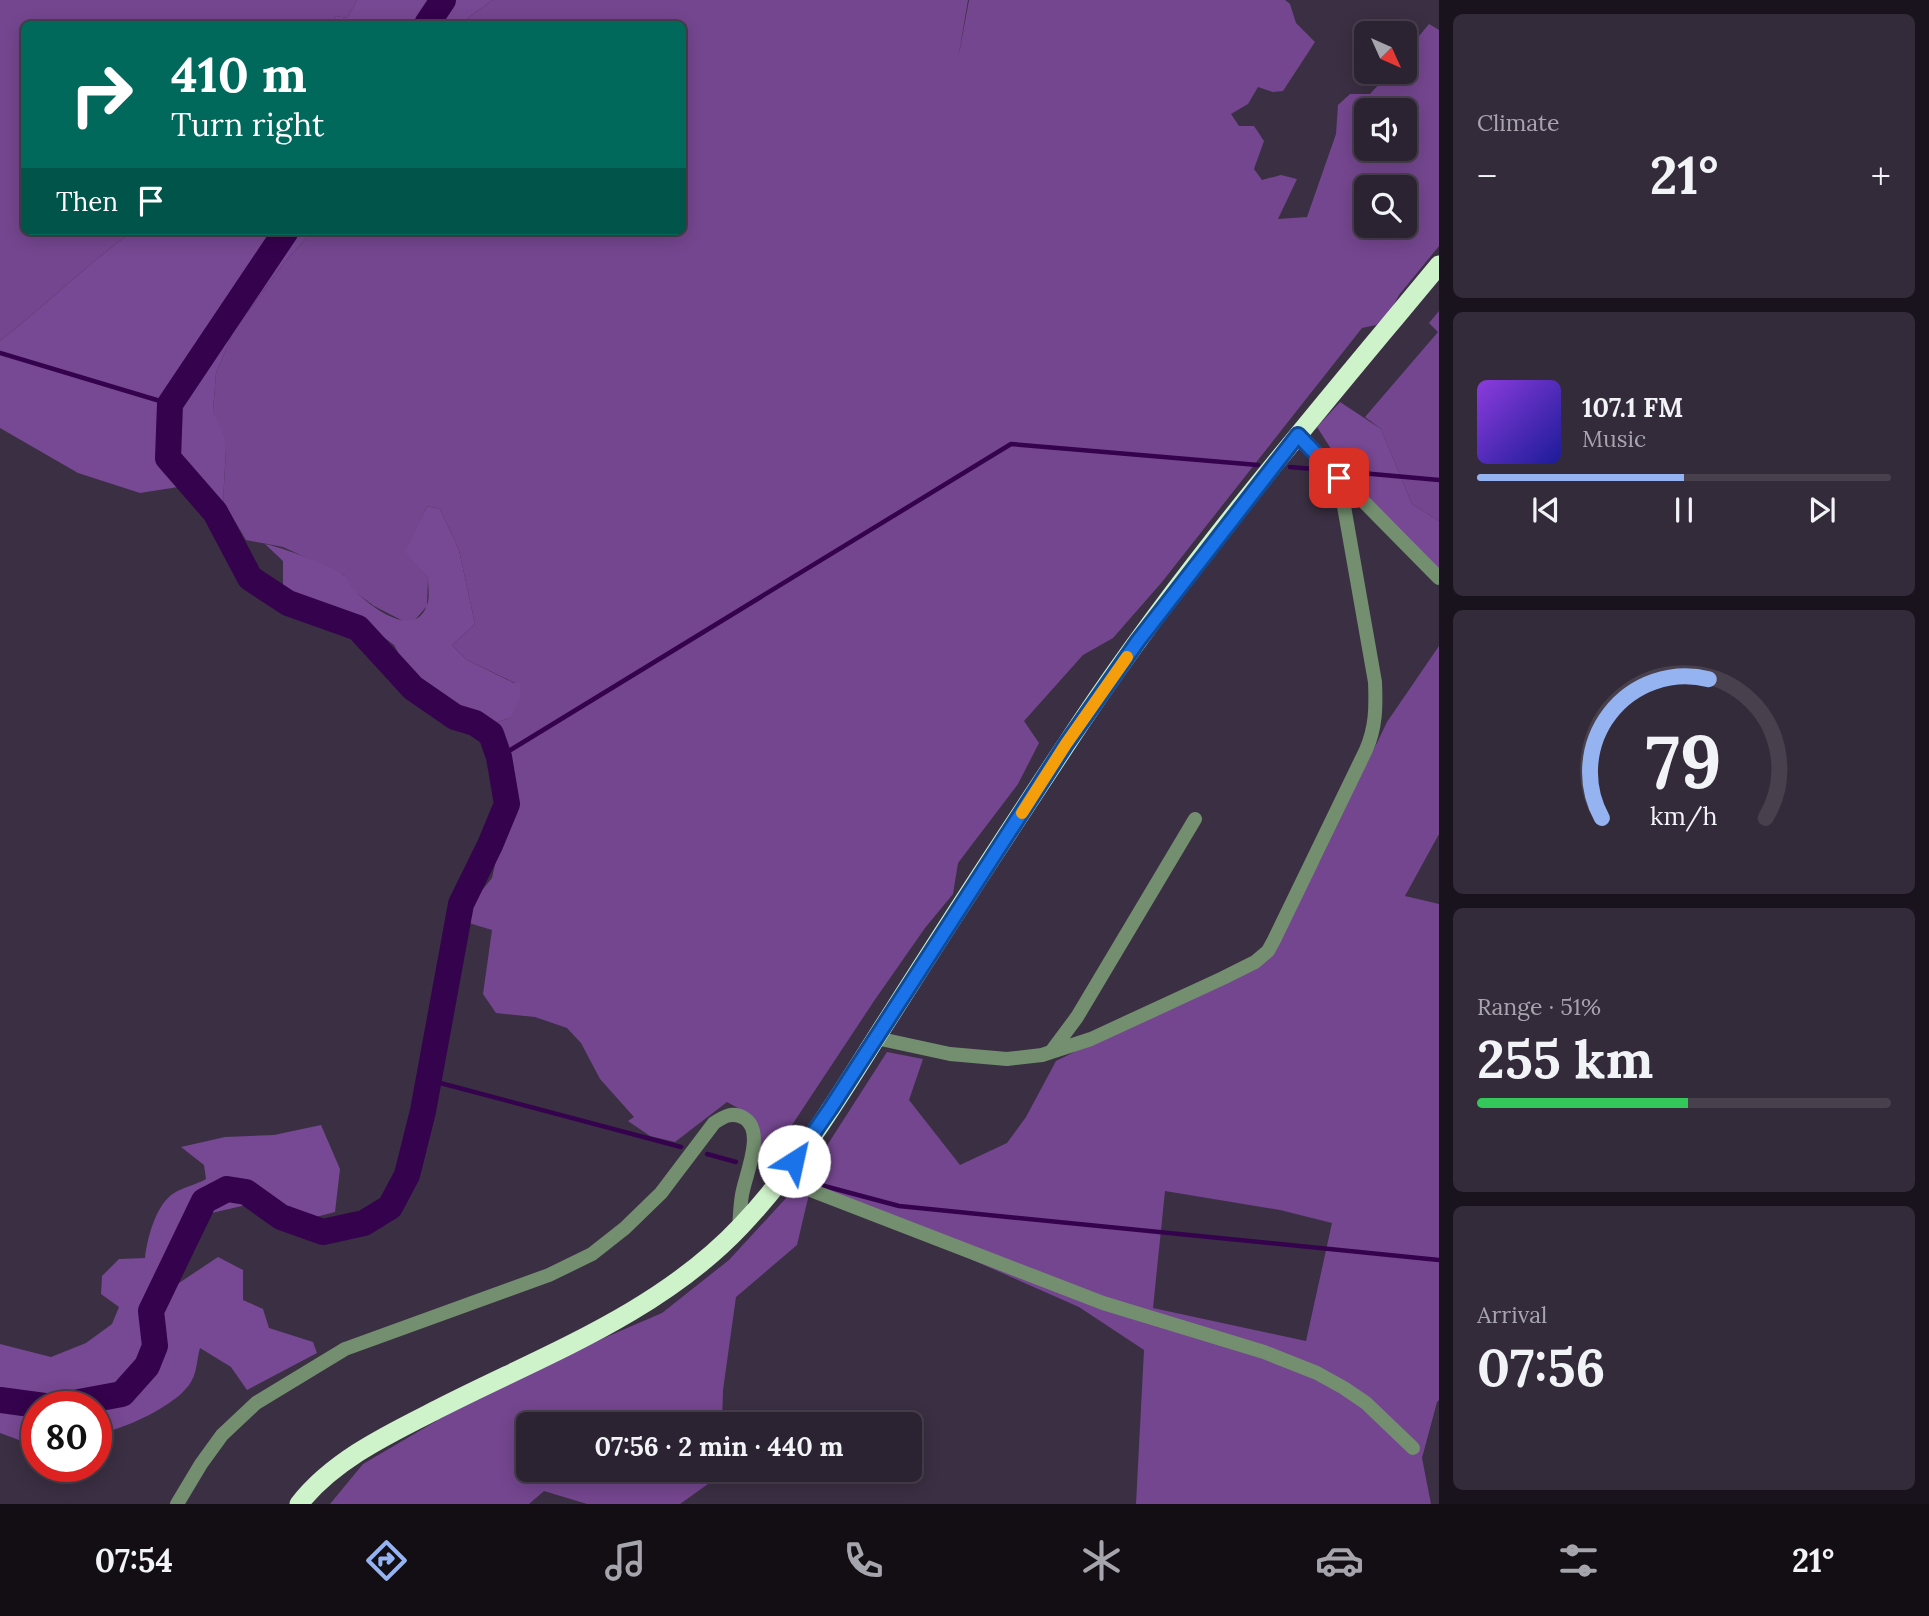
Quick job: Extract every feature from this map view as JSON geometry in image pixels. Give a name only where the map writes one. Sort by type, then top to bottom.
[{"type":"highway","points":[[299,1504],[340,1465],[386,1435],[631,1314],[690,1273],[739,1228],[782,1179],[1095,703],[1200,559],[1298,435],[1439,265]]},
{"type":"street","points":[[1298,435],[1439,578]]},
{"type":"street","points":[[876,1038],[950,1054],[995,1058],[1033,1057],[1091,1039],[1223,978],[1255,962],[1268,951],[1366,750],[1374,732],[1377,713],[1375,682],[1339,478]]},
{"type":"street","points":[[1051,1052],[1077,1017],[1195,819]]},
{"type":"street","points":[[184,1501],[222,1435],[256,1403],[345,1349],[549,1275],[592,1254],[625,1228],[661,1193],[714,1123],[734,1114],[745,1118],[752,1126],[754,1139],[742,1195],[739,1228]]},
{"type":"street","points":[[782,1179],[1103,1303],[1264,1352],[1317,1373],[1366,1403],[1413,1448]]},
{"type":"shaded area","points":[[0,0],[357,0],[347,18],[336,16],[332,21],[21,21],[21,235],[128,235],[0,341]]},
{"type":"shaded area","points":[[357,0],[492,0],[464,21],[332,21],[336,16],[347,18]]},
{"type":"shaded area","points":[[492,0],[968,0],[958,59],[969,0],[1285,0],[1290,4],[1296,23],[1315,42],[1283,91],[1273,92],[1258,87],[1248,104],[1231,114],[1239,126],[1254,126],[1264,141],[1254,169],[1262,180],[1281,175],[1297,179],[1278,219],[1307,217],[1336,134],[1338,105],[1350,94],[1370,94],[1379,84],[1418,84],[1418,37],[1429,24],[1439,30],[1439,246],[1399,295],[1390,312],[1376,325],[1362,328],[1162,582],[1113,638],[1083,655],[1024,721],[1039,743],[1018,784],[958,863],[953,894],[925,928],[874,1001],[790,1128],[773,1159],[758,1147],[759,1126],[745,1112],[727,1102],[675,1142],[650,1136],[628,1121],[634,1117],[600,1079],[581,1043],[567,1028],[535,1017],[496,1013],[483,994],[492,930],[469,923],[470,905],[492,878],[499,847],[517,804],[517,788],[509,775],[501,733],[494,723],[510,718],[519,683],[467,660],[452,645],[475,624],[459,550],[440,509],[427,506],[406,552],[428,578],[427,606],[414,621],[407,623],[374,606],[355,592],[344,575],[283,547],[246,540],[223,501],[226,450],[213,411],[216,373],[233,332],[286,260],[309,235],[686,235],[686,21],[464,21]]},
{"type":"shaded area","points":[[128,235],[309,235],[286,260],[233,332],[216,373],[213,411],[225,440],[226,450],[223,501],[191,485],[140,493],[78,473],[0,428],[0,341]]},
{"type":"shaded area","points":[[1439,311],[1439,521],[1412,504],[1381,429],[1365,417],[1438,332],[1429,323]]},
{"type":"shaded area","points":[[1340,402],[1381,429],[1412,504],[1439,521],[1439,574],[1365,502],[1317,427]]},
{"type":"shaded area","points":[[427,506],[440,509],[459,550],[475,624],[452,645],[467,660],[514,683],[520,683],[520,698],[510,718],[494,723],[462,712],[410,674],[394,645],[358,618],[283,596],[283,561],[265,544],[306,557],[339,572],[355,591],[383,613],[404,621],[421,615],[428,602],[428,578],[405,552]]},
{"type":"shaded area","points":[[1439,646],[1439,834],[1405,896],[1439,904],[1439,1400],[1422,1458],[1431,1504],[1136,1504],[1144,1350],[1079,1307],[959,1254],[809,1194],[797,1245],[736,1297],[722,1412],[516,1412],[516,1482],[711,1482],[680,1504],[587,1504],[544,1491],[529,1504],[330,1504],[363,1464],[506,1380],[662,1313],[729,1260],[810,1172],[887,1052],[923,1059],[909,1100],[960,1165],[1007,1143],[1026,1117],[1056,1061],[1266,957],[1320,861],[1387,722]],"holes":[[[1165,1191],[1280,1210],[1332,1223],[1306,1341],[1153,1308]]]},
{"type":"shaded area","points":[[321,1125],[340,1169],[335,1212],[312,1218],[264,1201],[190,1218],[168,1266],[173,1287],[218,1257],[243,1270],[243,1300],[263,1309],[269,1328],[313,1342],[317,1353],[247,1390],[231,1367],[200,1348],[194,1376],[186,1389],[149,1415],[112,1430],[112,1391],[21,1391],[21,1440],[0,1433],[0,1344],[51,1357],[86,1343],[112,1324],[119,1307],[101,1294],[102,1276],[119,1259],[145,1258],[160,1208],[170,1196],[206,1179],[204,1165],[181,1147],[225,1137],[274,1135]]},
{"type":"waterway","points":[[429,21],[443,0]]},
{"type":"waterway","points":[[0,1400],[52,1407],[122,1394],[147,1366],[155,1346],[151,1311],[204,1201],[227,1189],[246,1192],[281,1217],[323,1232],[364,1223],[390,1207],[407,1175],[423,1111],[461,904],[507,804],[499,757],[491,734],[475,723],[455,717],[413,688],[358,628],[288,603],[250,578],[215,512],[168,458],[170,404],[283,235]]},
{"type":"waterway","points":[[0,353],[170,404]]},
{"type":"waterway","points":[[499,757],[1011,444],[1258,465]]},
{"type":"waterway","points":[[1290,467],[1314,469]]},
{"type":"waterway","points":[[1350,472],[1439,480]]},
{"type":"waterway","points":[[429,1080],[681,1147]]},
{"type":"waterway","points":[[707,1154],[736,1162]]},
{"type":"waterway","points":[[761,1169],[770,1171]]},
{"type":"waterway","points":[[802,1180],[899,1206],[1439,1260]]},
{"type":"slow traffic","points":[[1022,813],[1127,657]]},
{"type":"route","points":[[794,1161],[1066,744],[1138,641],[1298,435],[1339,478]]}]
